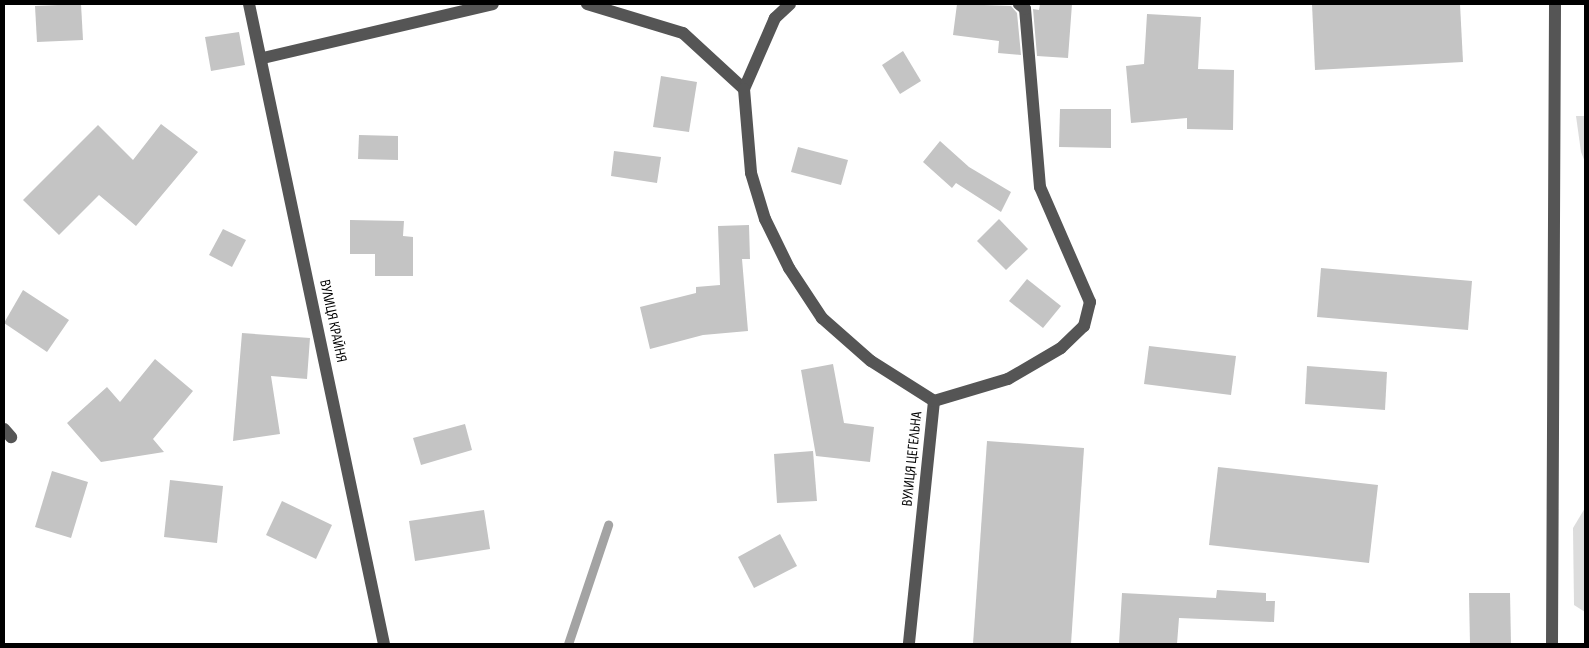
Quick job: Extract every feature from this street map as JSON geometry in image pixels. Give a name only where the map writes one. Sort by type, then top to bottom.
[{"type":"street","name":"ВУЛИЦЯ КРАЙНЯ","points":[[250,4],[263,58],[384,644]]},
{"type":"street","points":[[263,58],[493,4]]},
{"type":"street","points":[[587,4],[683,33],[744,89]]},
{"type":"street","name":"ВУЛИЦЯ ЦЕГЕЛЬНА","points":[[790,4],[775,18],[744,89],[751,173],[765,219],[788,268],[822,318],[871,362],[934,401],[909,644]]},
{"type":"street","points":[[934,401],[1008,379],[1061,348],[1084,326],[1090,302],[1040,187],[1025,9],[1019,4]]},
{"type":"street","points":[[1552,644],[1555,4]]},
{"type":"shaded area","points":[[1576,116],[1585,116],[1585,162],[1581,152]]},
{"type":"shaded area","points":[[1585,508],[1585,612],[1574,605],[1573,528]]},
{"type":"building","points":[[81,4],[83,40],[37,42],[35,6]]},
{"type":"building","points":[[957,4],[1011,6],[1017,13],[1021,55],[998,53],[999,41],[953,35]]},
{"type":"building","points":[[1040,4],[1072,4],[1068,58],[1037,56],[1033,9],[1039,10]]},
{"type":"building","points":[[1312,4],[1460,4],[1463,62],[1315,70]]},
{"type":"building","points":[[1147,14],[1201,17],[1198,69],[1234,70],[1233,130],[1187,129],[1187,118],[1131,123],[1126,66],[1144,64]]},
{"type":"building","points":[[239,32],[245,65],[211,71],[205,37]]},
{"type":"building","points":[[903,51],[921,81],[900,94],[882,65]]},
{"type":"building","points":[[661,76],[697,82],[689,132],[653,127]]},
{"type":"building","points":[[1060,109],[1111,109],[1111,148],[1059,147]]},
{"type":"building","points":[[161,124],[198,152],[136,226],[99,195],[59,235],[23,200],[98,125],[133,160]]},
{"type":"building","points":[[359,135],[398,136],[398,160],[358,159]]},
{"type":"building","points":[[940,141],[969,167],[1011,192],[1001,212],[956,183],[952,188],[923,162]]},
{"type":"building","points":[[798,147],[848,160],[841,185],[791,172]]},
{"type":"building","points":[[614,151],[661,157],[657,183],[611,176]]},
{"type":"building","points":[[999,219],[1028,249],[1006,270],[977,241]]},
{"type":"building","points":[[350,220],[404,221],[403,236],[413,237],[413,276],[375,276],[375,254],[350,254]]},
{"type":"building","points":[[749,225],[750,259],[742,259],[748,331],[703,335],[650,349],[640,307],[696,293],[696,287],[720,285],[718,226]]},
{"type":"building","points":[[223,229],[246,240],[232,267],[209,255]]},
{"type":"building","points":[[1321,268],[1472,281],[1468,330],[1317,317]]},
{"type":"building","points":[[1027,279],[1061,306],[1043,328],[1009,301]]},
{"type":"building","points":[[23,290],[69,320],[47,352],[4,323]]},
{"type":"building","points":[[242,333],[310,338],[307,379],[271,376],[280,434],[233,441]]},
{"type":"building","points":[[1149,346],[1236,356],[1231,395],[1144,384]]},
{"type":"building","points":[[155,359],[193,391],[153,439],[164,452],[101,462],[67,423],[107,387],[120,402]]},
{"type":"building","points":[[833,364],[844,423],[874,427],[870,462],[816,456],[801,370]]},
{"type":"building","points":[[1307,366],[1387,372],[1385,410],[1305,404]]},
{"type":"building","points":[[465,424],[472,450],[421,465],[413,438]]},
{"type":"building","points":[[987,441],[1084,448],[1071,644],[973,644]]},
{"type":"building","points":[[813,451],[817,501],[777,503],[774,454]]},
{"type":"building","points":[[1218,467],[1378,485],[1369,563],[1209,545]]},
{"type":"building","points":[[52,471],[88,482],[71,538],[35,527]]},
{"type":"building","points":[[170,480],[223,486],[217,543],[164,537]]},
{"type":"building","points":[[282,501],[332,525],[316,559],[266,535]]},
{"type":"building","points":[[484,510],[490,549],[415,561],[409,521]]},
{"type":"building","points":[[780,534],[797,566],[754,588],[738,557]]},
{"type":"building","points":[[1217,590],[1266,593],[1266,601],[1275,601],[1274,622],[1179,618],[1177,644],[1119,644],[1122,593],[1216,598]]},
{"type":"building","points":[[1469,593],[1510,593],[1511,644],[1470,644]]},
{"type":"waterway","points":[[568,644],[608,525]]}]
